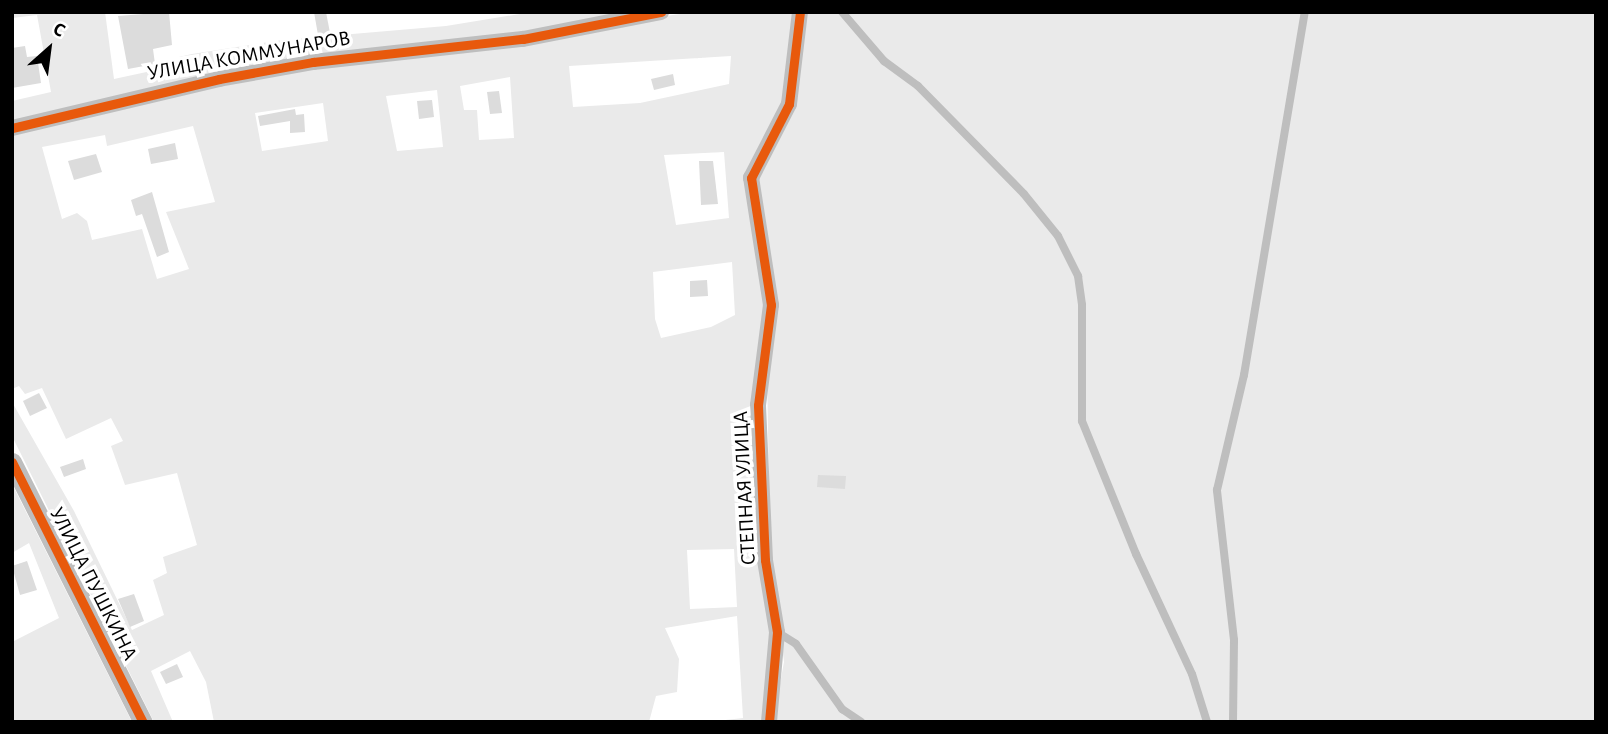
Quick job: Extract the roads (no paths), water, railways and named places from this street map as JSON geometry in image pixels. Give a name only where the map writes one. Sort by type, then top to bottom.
[{"type":"street","name":"УЛИЦА КОММУНАРОВ","points":[[12,128],[219,79],[313,62],[523,39],[661,12]]},
{"type":"street","name":"СТЕПНАЯ УЛИЦА","points":[[769,722],[777,632],[765,560],[758,405],[771,305],[751,178],[789,104],[800,12]]},
{"type":"street","name":"УЛИЦА ПУШКИНА","points":[[12,462],[143,722]]},
{"type":"lane","points":[[842,12],[884,61],[918,86],[1024,194],[1058,236],[1078,276],[1081,296],[1082,421],[1136,554],[1192,674],[1206,722]]},
{"type":"lane","points":[[1233,722],[1234,640],[1217,489],[1244,375],[1305,12]]},
{"type":"lane","points":[[777,632],[796,644],[842,709],[861,722]]}]
